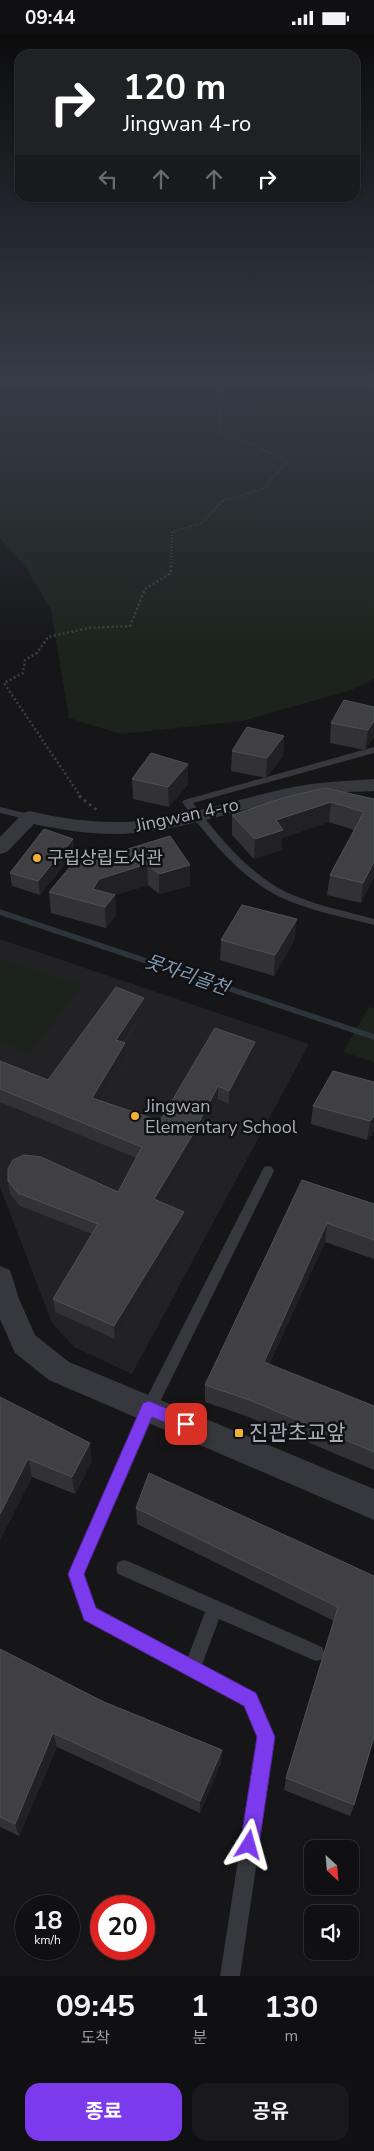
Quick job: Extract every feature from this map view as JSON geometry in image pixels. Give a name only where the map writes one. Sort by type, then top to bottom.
[{"type":"street","name":"Jingwan 4-ro","points":[[30,817],[70,827],[120,829],[157,826],[279,793],[350,784],[374,785]]},
{"type":"street","points":[[0,848],[30,817]]},
{"type":"street","points":[[0,1279],[5,1299],[25,1344],[40,1358],[59,1371],[374,1505]]},
{"type":"lane","points":[[374,750],[187,802],[249,873],[274,889],[309,904],[374,922]]},
{"type":"lane","name":"Jingwan 4-ro","points":[[0,810],[30,817]]},
{"type":"lane","points":[[230,1976],[266,1737],[250,1700],[90,1614],[76,1574],[149,1408],[268,1171]]},
{"type":"lane","points":[[124,1568],[214,1610],[316,1653]]},
{"type":"lane","points":[[192,1669],[214,1610]]},
{"type":"path","points":[[98,811],[77,794],[4,683],[23,673],[25,660],[37,653],[48,637],[90,628],[130,626],[146,589],[171,573],[172,532],[202,523],[222,501],[263,489],[279,471]]},
{"type":"shaded area","points":[[0,471],[374,471],[374,679],[351,690],[242,721],[121,734],[69,718],[51,610],[27,569],[0,538]]},
{"type":"shaded area","name":"Jingwan Elementary School","points":[[0,939],[309,1044],[132,1374],[74,1347],[52,1323],[0,1187]]},
{"type":"shaded area","points":[[0,959],[82,985],[30,1053],[0,1042]]},
{"type":"shaded area","points":[[369,1007],[374,1008],[374,1062],[343,1052]]},
{"type":"building","points":[[344,700],[374,707],[374,721],[368,730],[331,723]]},
{"type":"building","points":[[247,727],[284,736],[267,758],[232,751]]},
{"type":"building","points":[[151,753],[188,764],[168,787],[132,779]]},
{"type":"building","points":[[325,788],[374,799],[374,862],[363,883],[330,875],[364,812],[331,802],[276,820],[283,830],[255,839],[232,815],[286,797]]},
{"type":"building","points":[[44,829],[73,839],[38,881],[10,873]]},
{"type":"building","points":[[170,836],[190,865],[159,874],[147,864],[99,879],[93,889],[115,895],[105,907],[49,892],[70,867]]},
{"type":"building","points":[[242,905],[297,919],[275,955],[221,940]]},
{"type":"building","points":[[116,987],[144,998],[116,1040],[125,1043],[92,1098],[160,1121],[215,1028],[255,1042],[229,1091],[218,1086],[193,1134],[154,1199],[184,1212],[114,1326],[53,1299],[98,1224],[18,1193],[8,1181],[8,1169],[13,1160],[24,1155],[41,1157],[118,1192],[142,1147],[0,1089],[0,1061],[48,1080]]},
{"type":"building","points":[[333,1071],[374,1082],[374,1116],[370,1121],[313,1106]]},
{"type":"building","points":[[302,1180],[374,1204],[374,1240],[327,1223],[264,1362],[374,1406],[374,1452],[247,1399],[205,1385]]},
{"type":"building","points":[[0,1397],[90,1443],[72,1477],[28,1459],[0,1514]]},
{"type":"building","points":[[149,1473],[374,1576],[374,1737],[354,1805],[286,1778],[338,1607],[136,1508]]},
{"type":"building","points":[[0,1649],[104,1702],[222,1750],[200,1801],[53,1733],[15,1824],[0,1817]]},
{"type":"waterway","name":"못자리골천","points":[[0,912],[374,1037]]},
{"type":"place","name":"구립상립도서관","points":[[37,858]]},
{"type":"place","name":"Jingwan Elementary School","points":[[135,1116]]},
{"type":"place","name":"진관초교앞","points":[[239,1433]]},
{"type":"route","points":[[186,1424],[149,1408],[76,1574],[90,1614],[250,1700],[266,1737],[249,1845]]}]
